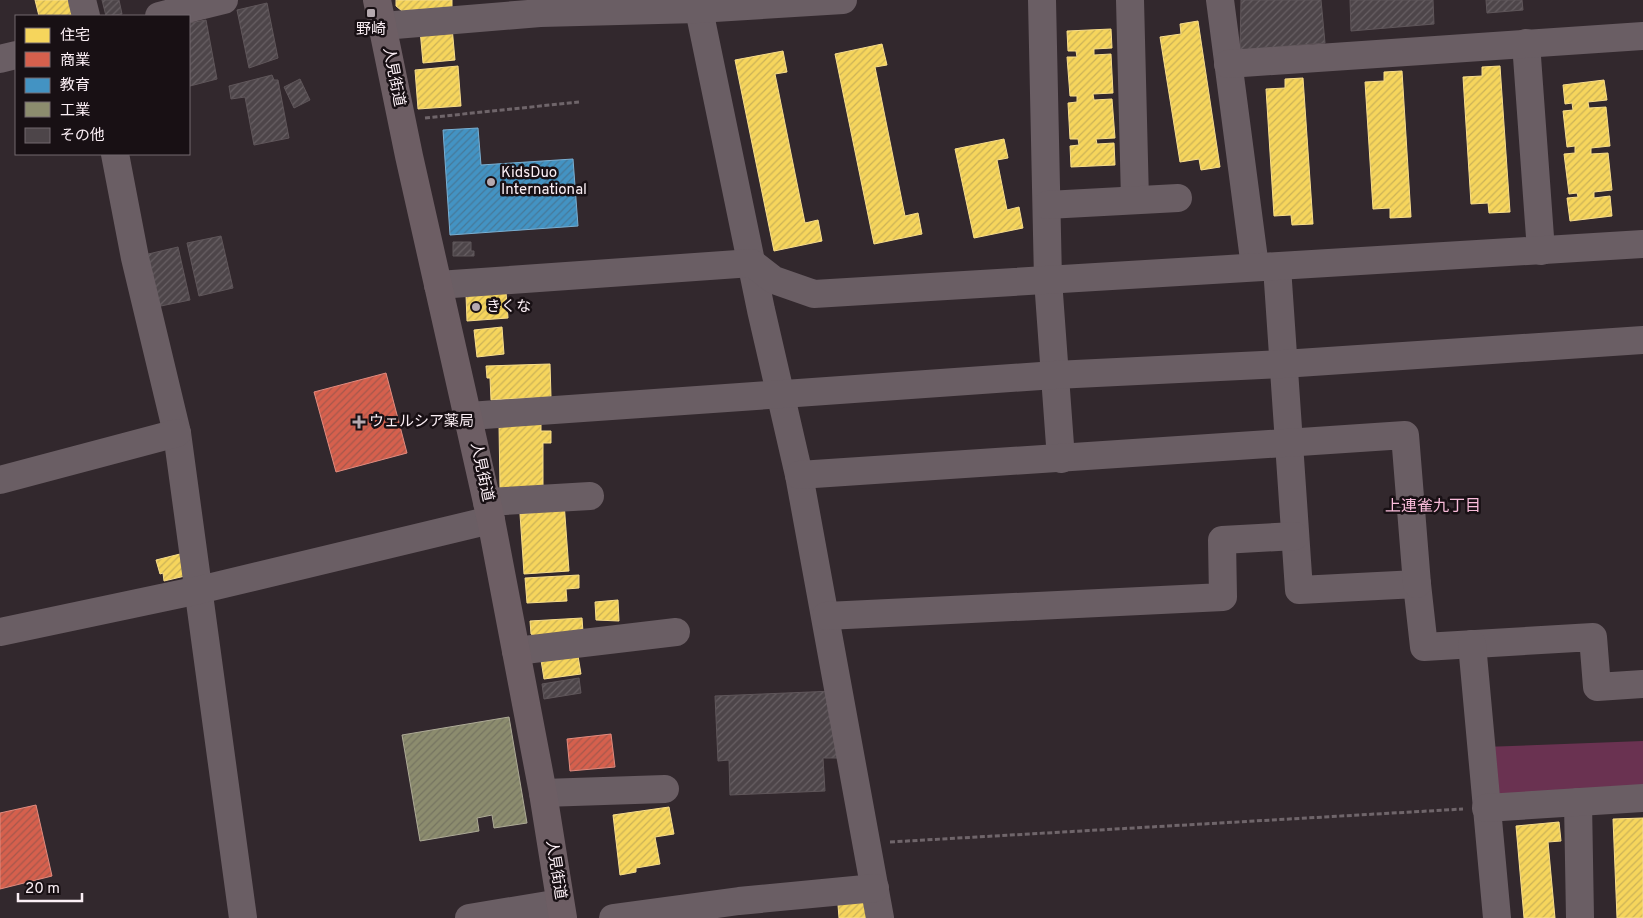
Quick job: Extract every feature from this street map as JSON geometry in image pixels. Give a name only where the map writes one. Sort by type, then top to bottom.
[{"type":"main road","name":"人見街道","points":[[380,13],[489,511],[543,793],[561,911]]},
{"type":"street","points":[[82,0],[86,15]]},
{"type":"street","points":[[380,13],[540,13],[843,0]]},
{"type":"street","points":[[1042,0],[1048,280],[1061,459]]},
{"type":"street","points":[[1130,0],[1135,200]]},
{"type":"street","points":[[1220,0],[1228,64],[1283,364],[1299,590],[1417,584]]},
{"type":"street","points":[[163,15],[213,2]]},
{"type":"street","points":[[698,5],[761,310],[799,475],[880,918]]},
{"type":"street","points":[[1228,64],[1643,36]]},
{"type":"street","points":[[1526,43],[1541,251]]},
{"type":"street","points":[[0,60],[15,55]]},
{"type":"street","points":[[115,155],[135,258],[177,433],[200,590],[243,918]]},
{"type":"street","points":[[1046,205],[1178,198]]},
{"type":"street","points":[[438,285],[752,263],[774,280],[814,294],[1643,244]]},
{"type":"street","points":[[761,310],[774,280]]},
{"type":"street","points":[[468,416],[1055,375],[1283,364],[1643,340]]},
{"type":"street","points":[[0,480],[177,433]]},
{"type":"street","points":[[799,475],[1405,435],[1424,647],[1593,637],[1597,687],[1643,684]]},
{"type":"street","points":[[0,632],[200,590],[489,511],[590,496]]},
{"type":"street","points":[[826,616],[1223,596],[1222,540],[1295,536]]},
{"type":"street","points":[[516,651],[676,632]]},
{"type":"street","points":[[1472,644],[1483,747],[1486,808],[1497,918]]},
{"type":"street","points":[[543,793],[665,789]]},
{"type":"street","points":[[1486,808],[1643,798]]},
{"type":"street","points":[[1578,802],[1580,918]]},
{"type":"street","points":[[612,918],[739,901],[875,888]]},
{"type":"street","points":[[469,918],[561,911]]},
{"type":"path","points":[[402,120],[579,102]]},
{"type":"path","points":[[867,844],[1486,808]]},
{"type":"shaded area","points":[[1643,741],[1643,798],[1486,808],[1483,747]]},
{"type":"building: 住宅","points":[[35,0],[73,0],[77,15],[39,15]]},
{"type":"building: 住宅","points":[[396,0],[452,0],[452,7],[402,11],[396,6]]},
{"type":"building: 住宅","points":[[1198,21],[1220,167],[1201,170],[1199,159],[1180,162],[1160,37],[1181,34],[1180,24]]},
{"type":"building: 住宅","points":[[452,27],[455,60],[423,63],[420,30]]},
{"type":"building: 住宅","points":[[1111,29],[1112,48],[1094,49],[1094,55],[1111,54],[1113,93],[1093,94],[1094,100],[1112,99],[1115,138],[1096,139],[1097,144],[1114,143],[1115,165],[1071,167],[1070,146],[1079,145],[1078,139],[1070,139],[1068,103],[1077,102],[1077,96],[1070,96],[1067,57],[1077,57],[1076,51],[1068,51],[1067,31]]},
{"type":"building: 住宅","points":[[882,44],[887,65],[875,67],[905,216],[918,213],[922,234],[874,244],[835,54]]},
{"type":"building: 住宅","points":[[783,51],[787,72],[775,74],[805,223],[818,220],[822,241],[774,251],[735,60]]},
{"type":"building: 住宅","points":[[458,66],[461,106],[418,109],[415,70]]},
{"type":"building: 住宅","points":[[1500,66],[1510,212],[1489,213],[1488,203],[1471,204],[1463,77],[1482,76],[1482,67]]},
{"type":"building: 住宅","points":[[1402,71],[1411,217],[1390,218],[1390,208],[1373,209],[1365,82],[1384,81],[1384,72]]},
{"type":"building: 住宅","points":[[1303,78],[1313,224],[1292,225],[1291,215],[1274,216],[1266,89],[1285,88],[1285,79]]},
{"type":"building: 住宅","points":[[1604,80],[1607,100],[1588,102],[1589,108],[1606,107],[1610,146],[1591,148],[1591,154],[1608,153],[1612,190],[1594,192],[1594,198],[1610,196],[1612,216],[1570,221],[1567,198],[1578,197],[1577,193],[1569,194],[1564,154],[1575,153],[1575,146],[1567,147],[1563,111],[1573,110],[1572,103],[1565,104],[1563,85]]},
{"type":"building: 住宅","points":[[1004,139],[1008,158],[997,160],[1007,210],[1019,207],[1023,228],[974,238],[955,149]]},
{"type":"building: 住宅","points":[[506,292],[508,318],[467,321],[466,295]]},
{"type":"building: 住宅","points":[[502,327],[504,354],[477,357],[474,330]]},
{"type":"building: 住宅","points":[[550,364],[551,397],[491,400],[490,378],[487,378],[486,366]]},
{"type":"building: 住宅","points":[[541,420],[541,431],[551,431],[551,443],[543,443],[543,490],[500,490],[499,425]]},
{"type":"building: 住宅","points":[[564,502],[569,571],[524,574],[520,514],[532,513],[541,503]]},
{"type":"building: 住宅","points":[[180,554],[185,576],[164,581],[163,573],[160,574],[156,560]]},
{"type":"building: 住宅","points":[[579,575],[579,588],[566,589],[567,601],[527,603],[525,578]]},
{"type":"building: 住宅","points":[[618,600],[619,621],[596,620],[595,602]]},
{"type":"building: 住宅","points":[[582,618],[583,632],[540,639],[531,634],[530,621]]},
{"type":"building: 住宅","points":[[578,656],[581,674],[544,679],[541,660]]},
{"type":"building: 住宅","points":[[669,807],[674,834],[655,837],[660,864],[636,868],[636,872],[620,875],[613,815]]},
{"type":"building: 住宅","points":[[1643,818],[1643,918],[1617,918],[1613,819]]},
{"type":"building: 住宅","points":[[1559,822],[1561,841],[1548,842],[1555,918],[1524,918],[1516,826]]},
{"type":"building: 住宅","points":[[867,902],[869,918],[839,918],[838,905]]},
{"type":"building: 商業","points":[[386,373],[407,453],[336,472],[314,392]]},
{"type":"building: 商業","points":[[611,734],[615,767],[570,771],[567,739]]},
{"type":"building: 商業","points":[[36,805],[52,876],[0,889],[0,813]]},
{"type":"building: 教育","points":[[478,128],[481,165],[573,159],[578,226],[450,235],[443,130]]},
{"type":"building: 工業","points":[[509,717],[527,823],[494,828],[492,815],[477,818],[479,831],[420,841],[402,735]]},
{"type":"building: その他","points":[[102,0],[119,0],[122,14],[106,15]]},
{"type":"building: その他","points":[[1241,0],[1321,0],[1325,43],[1240,50]]},
{"type":"building: その他","points":[[1350,0],[1433,0],[1434,24],[1351,31]]},
{"type":"building: その他","points":[[1486,0],[1522,0],[1523,10],[1487,13]]},
{"type":"building: その他","points":[[267,3],[278,58],[249,68],[237,10]]},
{"type":"building: その他","points":[[206,20],[217,79],[190,86],[190,23]]},
{"type":"building: その他","points":[[272,75],[274,80],[278,80],[289,138],[254,145],[245,97],[231,99],[229,86]]},
{"type":"building: その他","points":[[300,79],[310,100],[294,108],[284,87]]},
{"type":"building: その他","points":[[221,236],[233,288],[199,296],[187,243]]},
{"type":"building: その他","points":[[453,242],[471,242],[471,251],[474,251],[474,256],[453,256]]},
{"type":"building: その他","points":[[178,247],[190,300],[156,307],[144,255]]},
{"type":"building: その他","points":[[579,678],[581,693],[544,699],[542,684]]},
{"type":"building: その他","points":[[834,691],[837,758],[823,758],[825,791],[730,795],[729,760],[718,761],[715,696]]},
{"type":"place","name":"野崎","points":[[371,13]]},
{"type":"place","name":"KidsDuo International","points":[[491,182]]},
{"type":"place","name":"きくな","points":[[476,307]]},
{"type":"place","name":"ウェルシア薬局","points":[[359,422]]},
{"type":"district","name":"上連雀九丁目","points":[[1433,507]]}]
